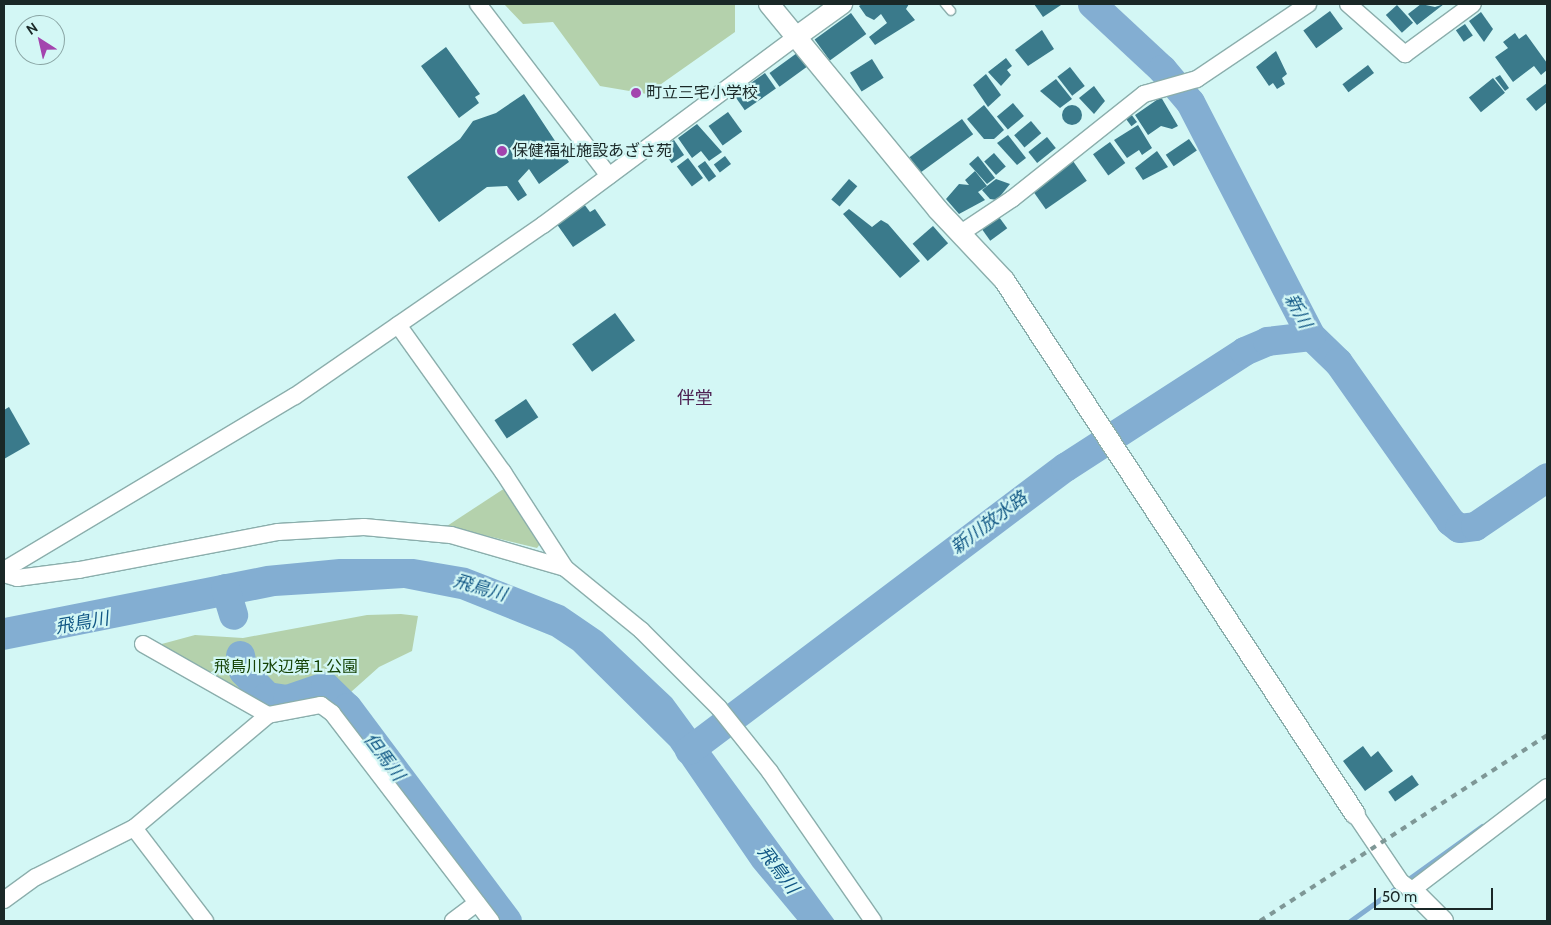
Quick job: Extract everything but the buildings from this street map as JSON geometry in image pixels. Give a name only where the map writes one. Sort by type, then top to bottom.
[{"type":"street","points":[[478,4],[609,176]]},
{"type":"street","points":[[769,4],[961,233],[1004,280],[1401,882],[1412,890],[1443,921]]},
{"type":"street","points":[[4,570],[295,396],[609,176],[842,4]]},
{"type":"street","points":[[961,233],[1012,199],[1144,94],[1197,79],[1308,4]]},
{"type":"street","points":[[1348,4],[1405,54],[1473,4]]},
{"type":"street","points":[[398,325],[503,472],[565,568],[641,630],[718,708],[738,737],[770,772],[873,921]]},
{"type":"street","points":[[4,574],[17,578],[79,570],[278,532],[364,527],[452,535],[565,568]]},
{"type":"street","points":[[143,644],[268,715]]},
{"type":"street","points":[[4,900],[36,877],[134,828],[268,715],[321,705],[332,713],[491,921]]},
{"type":"street","points":[[1412,890],[1547,788]]},
{"type":"street","points":[[134,828],[205,921]]},
{"type":"street","points":[[454,921],[477,903]]},
{"type":"lane","points":[[945,4],[951,11]]},
{"type":"green space","points":[[504,4],[735,4],[735,32],[647,94],[600,86],[553,22],[523,24]]},
{"type":"green space","points":[[505,488],[540,544],[537,548],[447,526]]},
{"type":"green space","name":"飛鳥川水辺第１公園","points":[[401,614],[418,616],[412,651],[379,667],[351,692],[331,700],[321,696],[285,706],[251,698],[158,645],[195,635],[243,638],[367,615]]},
{"type":"water","name":"飛鳥川","points":[[339,559],[414,559],[467,568],[564,606],[602,632],[672,698],[835,921],[798,921],[753,867],[670,746],[573,650],[552,636],[460,599],[404,588],[275,596],[4,650],[4,618],[266,566]]},
{"type":"waterway","name":"新川","points":[[1092,4],[1162,69],[1190,102],[1311,336],[1338,362],[1450,521],[1459,528],[1475,526],[1547,477]]},
{"type":"waterway","name":"新川放水路","points":[[689,750],[1065,467],[1244,351],[1267,341],[1311,336]]},
{"type":"waterway","name":"但馬川","points":[[225,588],[233,615]]},
{"type":"waterway","name":"但馬川","points":[[240,655],[243,671],[267,696],[287,699],[325,686],[347,707],[507,921]]},
{"type":"waterway","points":[[1350,921],[1482,826]]},
{"type":"railway","points":[[1260,921],[1547,735]]},
{"type":"place","name":"町立三宅小学校","points":[[636,93]]},
{"type":"place","name":"保健福祉施設あざさ苑","points":[[502,151]]},
{"type":"district","name":"伴堂","points":[[695,398]]}]
